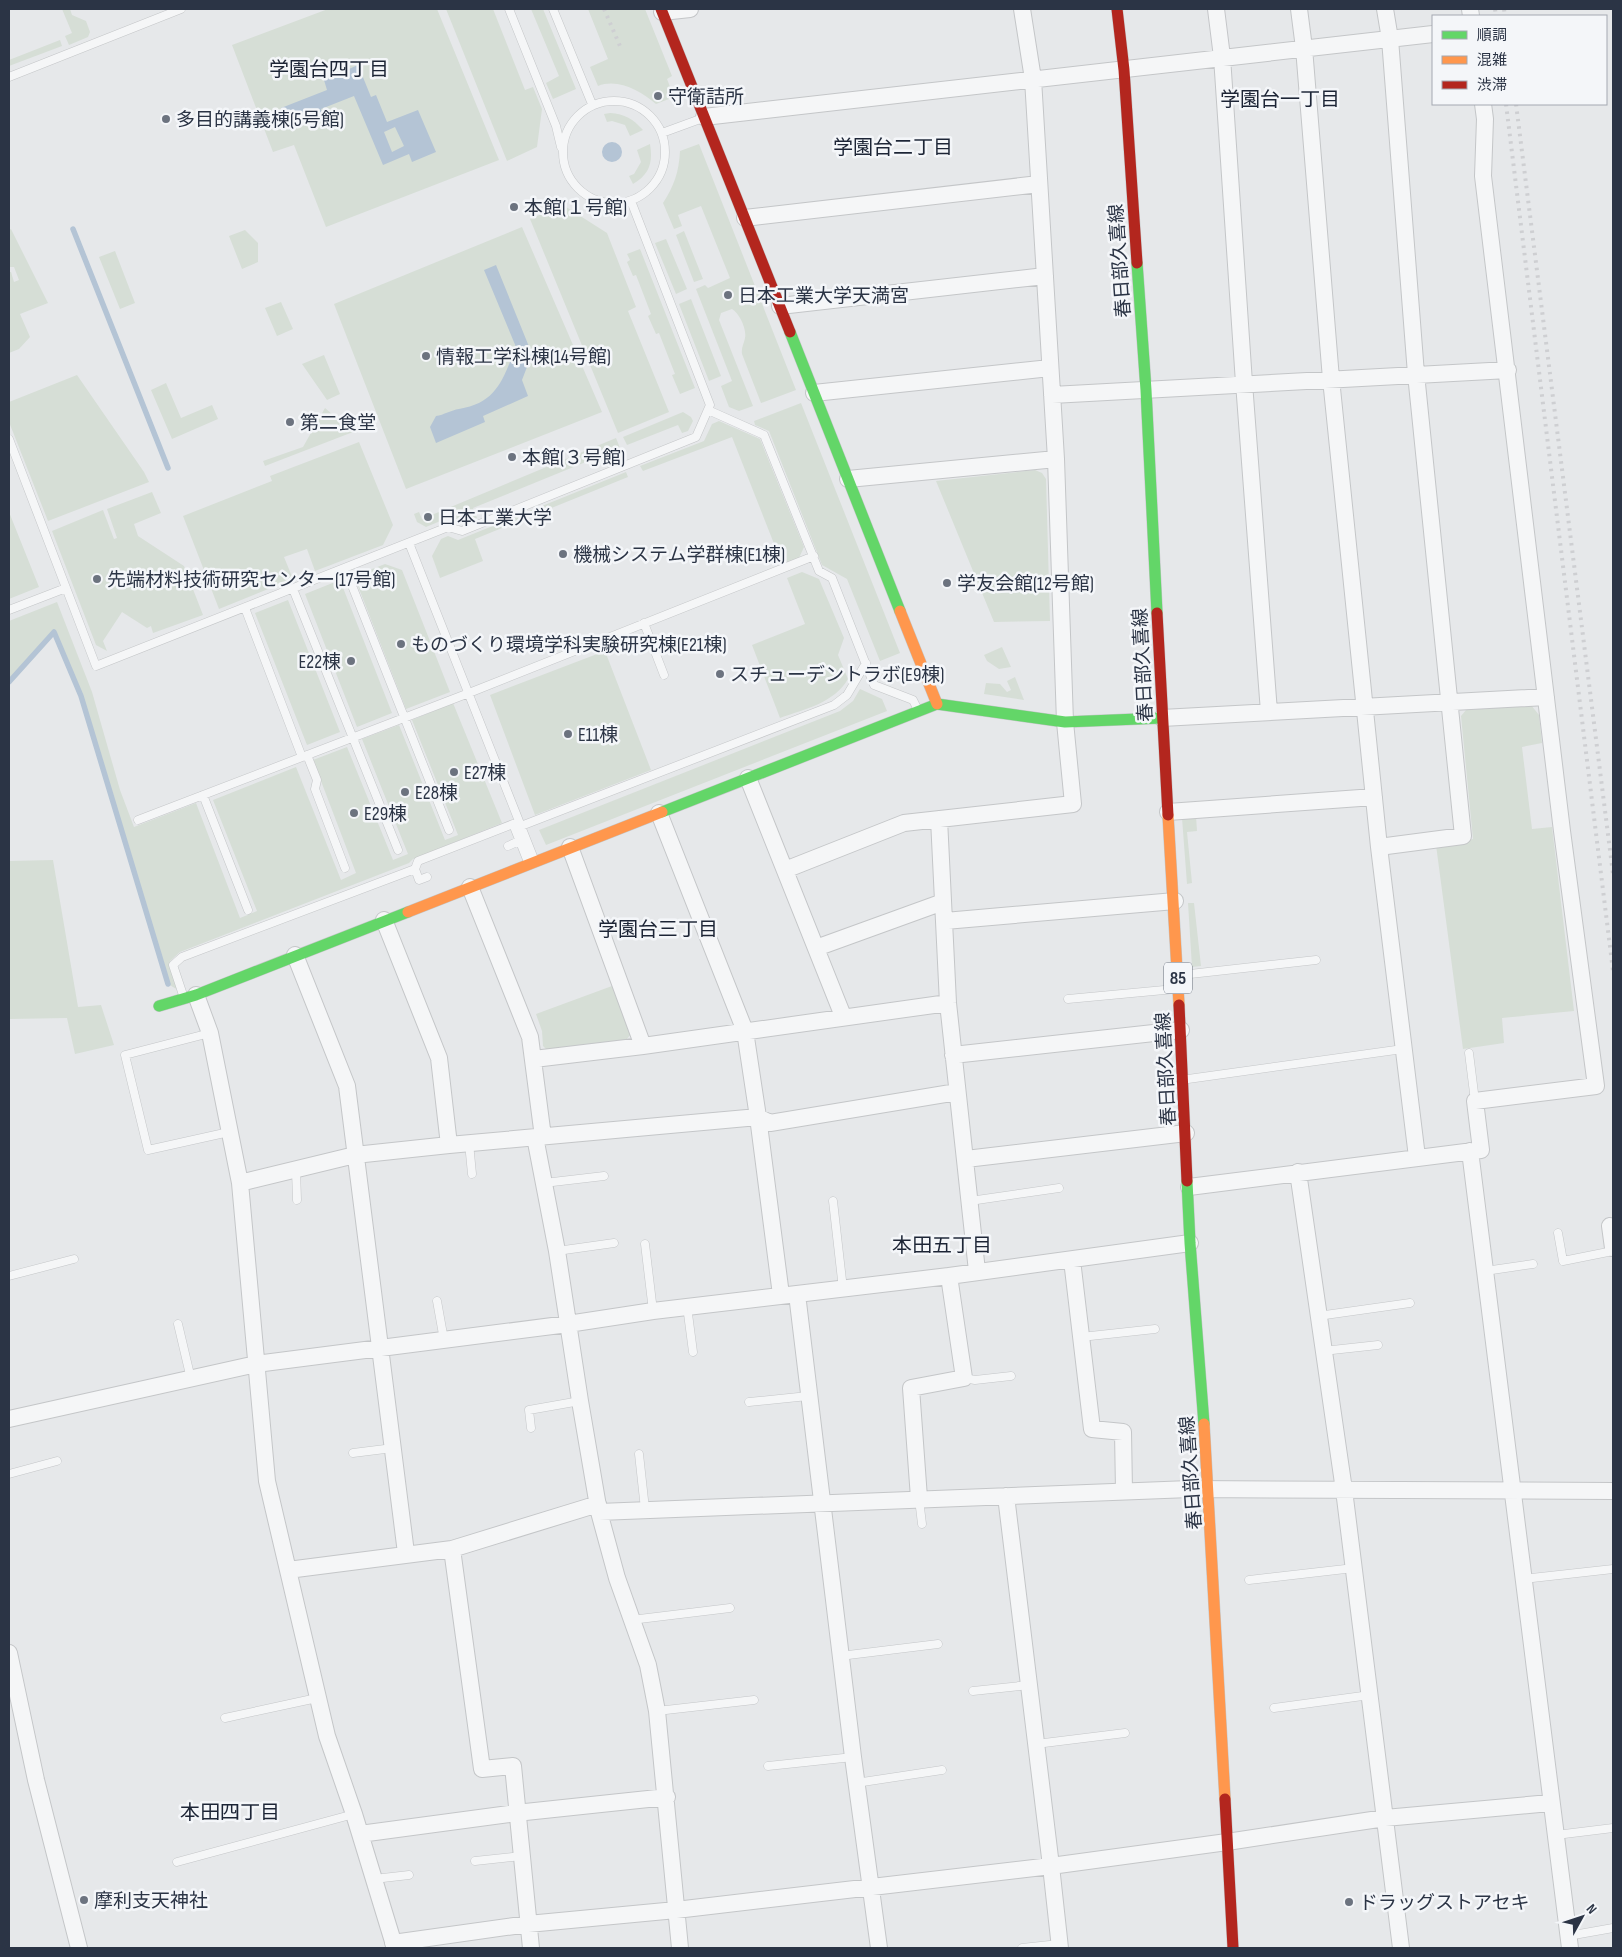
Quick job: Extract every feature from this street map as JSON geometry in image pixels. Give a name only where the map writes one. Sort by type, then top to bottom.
[{"type":"main road","name":"春日部久喜線","points":[[1117,9],[1124,70],[1146,390],[1162,718],[1184,1080],[1190,1243],[1209,1490],[1233,1948]]},
{"type":"main road","points":[[661,10],[780,306],[936,704]]},
{"type":"main road","points":[[159,1006],[190,997],[936,704],[1066,722],[1162,718]]},
{"type":"street","points":[[661,10],[690,9]]},
{"type":"street","points":[[785,870],[904,824],[1073,804],[1066,722],[1056,459],[1033,79],[1022,9]]},
{"type":"street","points":[[1216,9],[1222,57],[1269,712]]},
{"type":"street","points":[[1299,9],[1304,48],[1331,379],[1379,847],[1417,1157]]},
{"type":"street","points":[[1379,847],[1463,836],[1416,374],[1390,39],[1385,9]]},
{"type":"street","points":[[704,117],[1432,34]]},
{"type":"street","points":[[1189,1187],[1481,1150],[1475,1101],[1596,1086],[1563,841],[1508,370],[1483,176],[1485,119],[1483,105]]},
{"type":"street","points":[[745,218],[1039,184]]},
{"type":"street","points":[[780,306],[1044,276]]},
{"type":"street","points":[[814,393],[1050,368]]},
{"type":"street","points":[[1052,395],[1508,370]]},
{"type":"street","points":[[848,479],[1056,459]]},
{"type":"street","points":[[1162,718],[1546,697]]},
{"type":"street","points":[[748,778],[843,1016]]},
{"type":"street","points":[[1168,812],[1374,798]]},
{"type":"street","points":[[660,813],[745,1031],[758,1117],[808,1396],[856,1783],[879,1948]]},
{"type":"street","points":[[939,819],[948,1003],[977,1271]]},
{"type":"street","points":[[570,848],[643,1046]]},
{"type":"street","points":[[470,887],[530,1037],[534,1059],[544,1183],[557,1251],[598,1508],[631,1620],[648,1665],[657,1711],[680,1948]]},
{"type":"street","points":[[945,921],[1174,901]]},
{"type":"street","points":[[816,948],[943,902]]},
{"type":"street","points":[[384,920],[439,1058],[448,1145]]},
{"type":"street","points":[[295,955],[347,1086],[406,1553]]},
{"type":"street","points":[[190,997],[210,1032],[240,1183],[267,1481],[327,1736],[354,1814],[394,1946],[528,1924],[676,1910],[871,1888],[1051,1866],[1385,1818],[1550,1803]]},
{"type":"street","points":[[534,1059],[643,1046],[843,1016],[948,1003]]},
{"type":"street","points":[[953,1055],[1181,1030]]},
{"type":"street","points":[[240,1183],[355,1155],[758,1117],[770,1123],[957,1092]]},
{"type":"street","points":[[966,1158],[1186,1133]]},
{"type":"street","points":[[1470,1151],[1550,1803],[1569,1942]]},
{"type":"street","points":[[1298,1172],[1344,1490],[1401,1948]]},
{"type":"street","points":[[1610,1226],[1613,1250]]},
{"type":"street","points":[[9,1419],[256,1364],[568,1324],[687,1306],[949,1276],[1190,1243]]},
{"type":"street","points":[[1072,1260],[1092,1429],[1123,1432],[1124,1491]]},
{"type":"street","points":[[919,1498],[911,1388],[964,1378],[949,1276]]},
{"type":"street","points":[[288,1570],[406,1553],[452,1549],[598,1508],[645,1510],[1124,1491],[1613,1491]]},
{"type":"street","points":[[1006,1496],[1059,1946]]},
{"type":"street","points":[[452,1549],[482,1769],[513,1766],[516,1813],[531,1948]]},
{"type":"street","points":[[9,1654],[36,1780],[78,1948]]},
{"type":"street","points":[[360,1834],[516,1813],[666,1796]]},
{"type":"lane","points":[[9,77],[181,9]]},
{"type":"lane","points":[[509,9],[556,126],[563,154]]},
{"type":"lane","points":[[553,9],[592,104]]},
{"type":"lane","points":[[608,100],[625,101],[641,107],[653,118],[662,132],[666,149],[664,166],[657,181],[645,193],[630,201],[613,204],[596,201],[581,192],[569,179],[563,162],[563,154],[562,145],[567,128],[578,114],[592,104],[608,100]]},
{"type":"lane","points":[[662,132],[704,117]]},
{"type":"lane","points":[[9,438],[96,666],[448,527],[462,531],[696,437],[710,405],[630,201]]},
{"type":"lane","points":[[708,410],[764,435],[819,571],[832,578],[874,685],[913,700],[918,711]]},
{"type":"lane","points":[[409,543],[521,826],[532,862]]},
{"type":"lane","points":[[138,820],[404,718],[814,556]]},
{"type":"lane","points":[[344,568],[449,830]]},
{"type":"lane","points":[[9,610],[66,588]]},
{"type":"lane","points":[[293,589],[398,850]]},
{"type":"lane","points":[[245,608],[304,756],[317,780],[315,789],[345,868]]},
{"type":"lane","points":[[644,623],[664,675]]},
{"type":"lane","points":[[521,826],[834,705],[847,695],[866,663]]},
{"type":"lane","points":[[203,795],[248,910]]},
{"type":"lane","points":[[190,997],[173,965],[182,957],[414,869],[418,861],[513,824],[519,842],[532,862]]},
{"type":"lane","points":[[508,846],[519,842]]},
{"type":"lane","points":[[414,869],[419,880],[427,877]]},
{"type":"lane","points":[[1178,975],[1316,960]]},
{"type":"lane","points":[[1068,999],[1179,989]]},
{"type":"lane","points":[[210,1032],[126,1055],[148,1150],[229,1132]]},
{"type":"lane","points":[[1184,1080],[1403,1049]]},
{"type":"lane","points":[[1469,1053],[1475,1101]]},
{"type":"lane","points":[[469,1143],[472,1174]]},
{"type":"lane","points":[[296,1170],[297,1200]]},
{"type":"lane","points":[[544,1183],[604,1176]]},
{"type":"lane","points":[[970,1200],[1060,1188]]},
{"type":"lane","points":[[833,1201],[843,1289]]},
{"type":"lane","points":[[1558,1233],[1562,1261],[1613,1250]]},
{"type":"lane","points":[[557,1251],[614,1243]]},
{"type":"lane","points":[[645,1244],[653,1311]]},
{"type":"lane","points":[[9,1276],[74,1259]]},
{"type":"lane","points":[[1485,1271],[1533,1264]]},
{"type":"lane","points":[[437,1301],[444,1340]]},
{"type":"lane","points":[[1318,1316],[1410,1303]]},
{"type":"lane","points":[[687,1306],[693,1352]]},
{"type":"lane","points":[[178,1324],[191,1379]]},
{"type":"lane","points":[[1081,1337],[1155,1329]]},
{"type":"lane","points":[[1323,1351],[1378,1345]]},
{"type":"lane","points":[[964,1378],[975,1380],[1011,1376]]},
{"type":"lane","points":[[749,1402],[808,1396]]},
{"type":"lane","points":[[531,1428],[529,1410],[580,1401]]},
{"type":"lane","points":[[353,1453],[393,1448]]},
{"type":"lane","points":[[639,1454],[645,1510]]},
{"type":"lane","points":[[9,1474],[57,1461]]},
{"type":"lane","points":[[919,1498],[922,1524]]},
{"type":"lane","points":[[1249,1580],[1354,1568]]},
{"type":"lane","points":[[1523,1579],[1613,1569]]},
{"type":"lane","points":[[631,1620],[730,1608]]},
{"type":"lane","points":[[840,1656],[938,1644]]},
{"type":"lane","points":[[974,1691],[1029,1685]]},
{"type":"lane","points":[[1274,1708],[1370,1695]]},
{"type":"lane","points":[[225,1718],[317,1698]]},
{"type":"lane","points":[[657,1711],[754,1700]]},
{"type":"lane","points":[[1036,1744],[1125,1733]]},
{"type":"lane","points":[[768,1766],[853,1757]]},
{"type":"lane","points":[[856,1783],[942,1770]]},
{"type":"lane","points":[[177,1862],[354,1814]]},
{"type":"lane","points":[[1555,1835],[1613,1828]]},
{"type":"lane","points":[[475,1860],[521,1856]]},
{"type":"lane","points":[[374,1878],[409,1875]]},
{"type":"lane","points":[[1569,1942],[1613,1928]]},
{"type":"lane","points":[[1022,1948],[1059,1946]]},
{"type":"shaded area","points":[[62,9],[70,9],[72,15],[86,21],[90,32],[88,37],[69,45],[65,36],[72,33]]},
{"type":"shaded area","points":[[328,9],[437,9],[499,160],[326,227],[294,145],[273,152],[232,45]]},
{"type":"shaded area","points":[[446,9],[493,9],[525,90],[533,87],[542,109],[537,147],[507,161]]},
{"type":"shaded area","points":[[531,9],[543,9],[576,89],[553,99],[546,83],[559,76]]},
{"type":"shaded area","points":[[588,9],[645,9],[672,76],[667,79],[674,97],[656,104],[629,87],[613,84],[598,86],[590,67],[608,59]]},
{"type":"shaded area","points":[[60,40],[62,46],[9,66],[9,60]]},
{"type":"shaded area","points":[[610,113],[628,118],[643,130],[630,136],[625,125],[612,121],[607,122],[604,114]]},
{"type":"shaded area","points":[[650,144],[651,156],[647,172],[633,184],[629,176],[634,174],[641,162],[637,150]]},
{"type":"shaded area","points":[[699,144],[796,390],[761,403],[742,354],[745,330],[742,322],[732,309],[721,313],[719,320],[753,406],[739,411],[729,407],[721,386],[732,381],[696,289],[705,285],[708,288],[730,278],[701,206],[678,215],[682,226],[674,229],[663,203],[675,178],[680,151]]},
{"type":"shaded area","points":[[563,205],[607,233],[636,307],[628,311],[669,412],[618,433],[530,219]]},
{"type":"shaded area","points":[[522,227],[602,412],[406,489],[334,304]]},
{"type":"shaded area","points":[[11,229],[48,303],[20,314],[30,337],[19,349],[9,353],[9,272],[11,272],[14,282],[19,280],[14,267],[9,267],[9,230]]},
{"type":"shaded area","points":[[245,230],[258,243],[258,262],[242,269],[229,236]]},
{"type":"shaded area","points":[[684,231],[703,279],[694,282],[676,235]]},
{"type":"shaded area","points":[[666,239],[687,289],[676,294],[655,243]]},
{"type":"shaded area","points":[[640,249],[695,388],[680,394],[672,375],[675,374],[659,333],[656,334],[648,316],[651,314],[636,275],[633,276],[627,262],[630,260],[627,254]]},
{"type":"shaded area","points":[[115,251],[135,303],[120,309],[99,257]]},
{"type":"shaded area","points":[[691,299],[721,376],[709,381],[679,304]]},
{"type":"shaded area","points":[[281,302],[293,329],[277,336],[265,308]]},
{"type":"shaded area","points":[[324,355],[340,394],[327,400],[302,364]]},
{"type":"shaded area","points":[[77,375],[149,482],[48,521],[9,422],[9,402]]},
{"type":"shaded area","points":[[166,383],[181,418],[212,405],[218,419],[172,439],[151,390]]},
{"type":"shaded area","points":[[801,403],[900,653],[880,661],[847,579],[822,565],[769,431],[755,425],[754,421]]},
{"type":"shaded area","points":[[325,408],[353,432],[265,466],[263,461],[303,447]]},
{"type":"shaded area","points":[[683,412],[691,417],[693,421],[688,431],[682,433],[678,425],[627,445],[623,437]]},
{"type":"shaded area","points":[[719,421],[760,439],[804,547],[799,558],[782,564],[732,437],[643,471],[640,466],[704,441],[712,424]]},
{"type":"shaded area","points":[[616,438],[620,448],[473,508],[477,518],[464,522],[450,517],[426,527],[417,522],[414,514],[419,512],[422,519]]},
{"type":"shaded area","points":[[359,442],[393,525],[383,545],[315,571],[307,549],[284,557],[293,579],[219,609],[183,516],[272,481],[270,476]]},
{"type":"shaded area","points":[[1035,470],[1042,473],[1046,479],[1050,621],[994,622],[936,481]]},
{"type":"shaded area","points":[[626,472],[628,477],[475,539],[483,561],[440,578],[432,556],[441,539],[448,536],[458,540]]},
{"type":"shaded area","points":[[152,492],[161,513],[134,524],[138,536],[184,566],[203,615],[153,633],[151,626],[147,628],[122,612],[103,641],[107,651],[96,645],[52,531],[103,510],[114,539],[117,538],[107,509]]},
{"type":"shaded area","points":[[9,512],[39,587],[9,599]]},
{"type":"shaded area","name":"ものづくり環境学科実験研究棟(E21棟)","points":[[385,564],[402,570],[450,692],[406,709],[354,576]]},
{"type":"shaded area","points":[[802,572],[819,579],[844,638],[838,655],[848,679],[827,700],[780,718],[752,645],[805,624],[787,578]]},
{"type":"shaded area","name":"E22棟","points":[[340,580],[392,713],[357,727],[305,594]]},
{"type":"shaded area","points":[[288,600],[340,732],[307,745],[255,613]]},
{"type":"shaded area","points":[[57,602],[92,692],[120,790],[134,827],[196,803],[240,918],[257,911],[213,800],[296,767],[341,880],[356,873],[313,760],[347,747],[393,860],[408,854],[362,739],[399,725],[445,840],[458,835],[412,720],[453,703],[502,823],[413,859],[409,863],[180,952],[170,961],[178,990],[168,984],[81,696],[55,633],[9,682],[9,621]]},
{"type":"shaded area","points":[[1002,647],[1011,667],[999,669],[987,661],[984,655]]},
{"type":"shaded area","name":"E11棟","points":[[605,651],[651,770],[535,815],[490,695]]},
{"type":"shaded area","points":[[1015,677],[1024,700],[984,694],[986,683],[1000,684],[1007,692],[1011,690],[1007,681]]},
{"type":"shaded area","points":[[860,689],[882,699],[887,711],[546,845],[539,830],[840,711],[853,701]]},
{"type":"shaded area","points":[[1531,705],[1539,715],[1542,743],[1522,747],[1532,829],[1552,827],[1574,1011],[1502,1018],[1504,1043],[1463,1049],[1436,845],[1473,839],[1461,716],[1466,710]]},
{"type":"shaded area","points":[[1196,816],[1197,831],[1187,832],[1192,883],[1187,884],[1182,818]]},
{"type":"shaded area","points":[[53,860],[78,1007],[101,1005],[114,1045],[75,1054],[67,1018],[9,1019],[9,861]]},
{"type":"shaded area","points":[[1188,903],[1194,903],[1201,966],[1192,967]]},
{"type":"shaded area","points":[[612,986],[631,1034],[626,1040],[548,1051],[543,1046],[542,1031],[536,1014]]},
{"type":"water","points":[[358,65],[371,97],[376,95],[387,122],[418,110],[436,152],[412,162],[409,154],[383,165],[354,96],[321,109],[323,117],[290,130],[281,108],[327,90],[324,80]],"holes":[[[395,127],[404,146],[392,152],[384,132]]]},
{"type":"water","points":[[612,142],[619,145],[622,152],[619,159],[612,162],[605,159],[602,152],[605,145]]},
{"type":"water","points":[[496,265],[532,354],[522,380],[528,396],[483,416],[485,422],[436,443],[430,427],[436,416],[472,406],[490,395],[502,379],[516,347],[484,270]]},
{"type":"waterway","points":[[73,229],[168,468]]},
{"type":"waterway","points":[[9,682],[54,632],[81,696],[168,984]]},
{"type":"railway","points":[[604,9],[620,46]]},
{"type":"railway","points":[[1495,9],[1496,15]]},
{"type":"railway","points":[[1504,9],[1505,15]]},
{"type":"railway","points":[[1506,105],[1613,971]]},
{"type":"railway","points":[[1516,105],[1613,874]]},
{"type":"traffic: fast","points":[[1137,263],[1146,390],[1157,613]]},
{"type":"traffic: fast","points":[[790,332],[900,611]]},
{"type":"traffic: fast","points":[[662,812],[937,704],[1065,722],[1162,718]]},
{"type":"traffic: fast","points":[[159,1006],[196,995],[408,912]]},
{"type":"traffic: fast","points":[[1187,1181],[1204,1424]]},
{"type":"traffic: slow","points":[[900,611],[937,704]]},
{"type":"traffic: slow","points":[[408,912],[662,812]]},
{"type":"traffic: slow","points":[[1168,815],[1179,1005]]},
{"type":"traffic: slow","points":[[1204,1424],[1225,1799]]},
{"type":"traffic: jam","points":[[661,9],[790,332]]},
{"type":"traffic: jam","points":[[1117,9],[1124,70],[1137,263]]},
{"type":"traffic: jam","points":[[1157,613],[1168,815]]},
{"type":"traffic: jam","points":[[1179,1005],[1187,1181]]},
{"type":"traffic: jam","points":[[1225,1799],[1233,1948]]},
{"type":"place","name":"守衛詰所","points":[[658,96]]},
{"type":"place","name":"多目的講義棟(5号館)","points":[[166,119]]},
{"type":"place","name":"本館(１号館)","points":[[514,207]]},
{"type":"place","name":"日本工業大学天満宮","points":[[728,295]]},
{"type":"place","name":"情報工学科棟(14号館)","points":[[426,356]]},
{"type":"place","name":"第二食堂","points":[[290,422]]},
{"type":"place","name":"本館(３号館)","points":[[512,457]]},
{"type":"place","name":"日本工業大学","points":[[428,517]]},
{"type":"place","name":"機械システム学群棟(E1棟)","points":[[563,554]]},
{"type":"place","name":"先端材料技術研究センター(17号館)","points":[[97,579]]},
{"type":"place","name":"学友会館(12号館)","points":[[947,583]]},
{"type":"place","name":"ものづくり環境学科実験研究棟(E21棟)","points":[[401,644]]},
{"type":"place","name":"E22棟","points":[[351,661]]},
{"type":"place","name":"スチューデントラボ(E9棟)","points":[[720,674]]},
{"type":"place","name":"E11棟","points":[[568,734]]},
{"type":"place","name":"E27棟","points":[[454,772]]},
{"type":"place","name":"E28棟","points":[[405,792]]},
{"type":"place","name":"E29棟","points":[[354,813]]},
{"type":"place","name":"摩利支天神社","points":[[84,1900]]},
{"type":"place","name":"ドラッグストアセキ","points":[[1349,1902]]},
{"type":"district","name":"学園台四丁目","points":[[329,69]]},
{"type":"district","name":"学園台一丁目","points":[[1280,99]]},
{"type":"district","name":"学園台二丁目","points":[[893,147]]},
{"type":"district","name":"学園台三丁目","points":[[658,929]]},
{"type":"district","name":"本田五丁目","points":[[942,1245]]},
{"type":"district","name":"本田四丁目","points":[[230,1812]]}]
